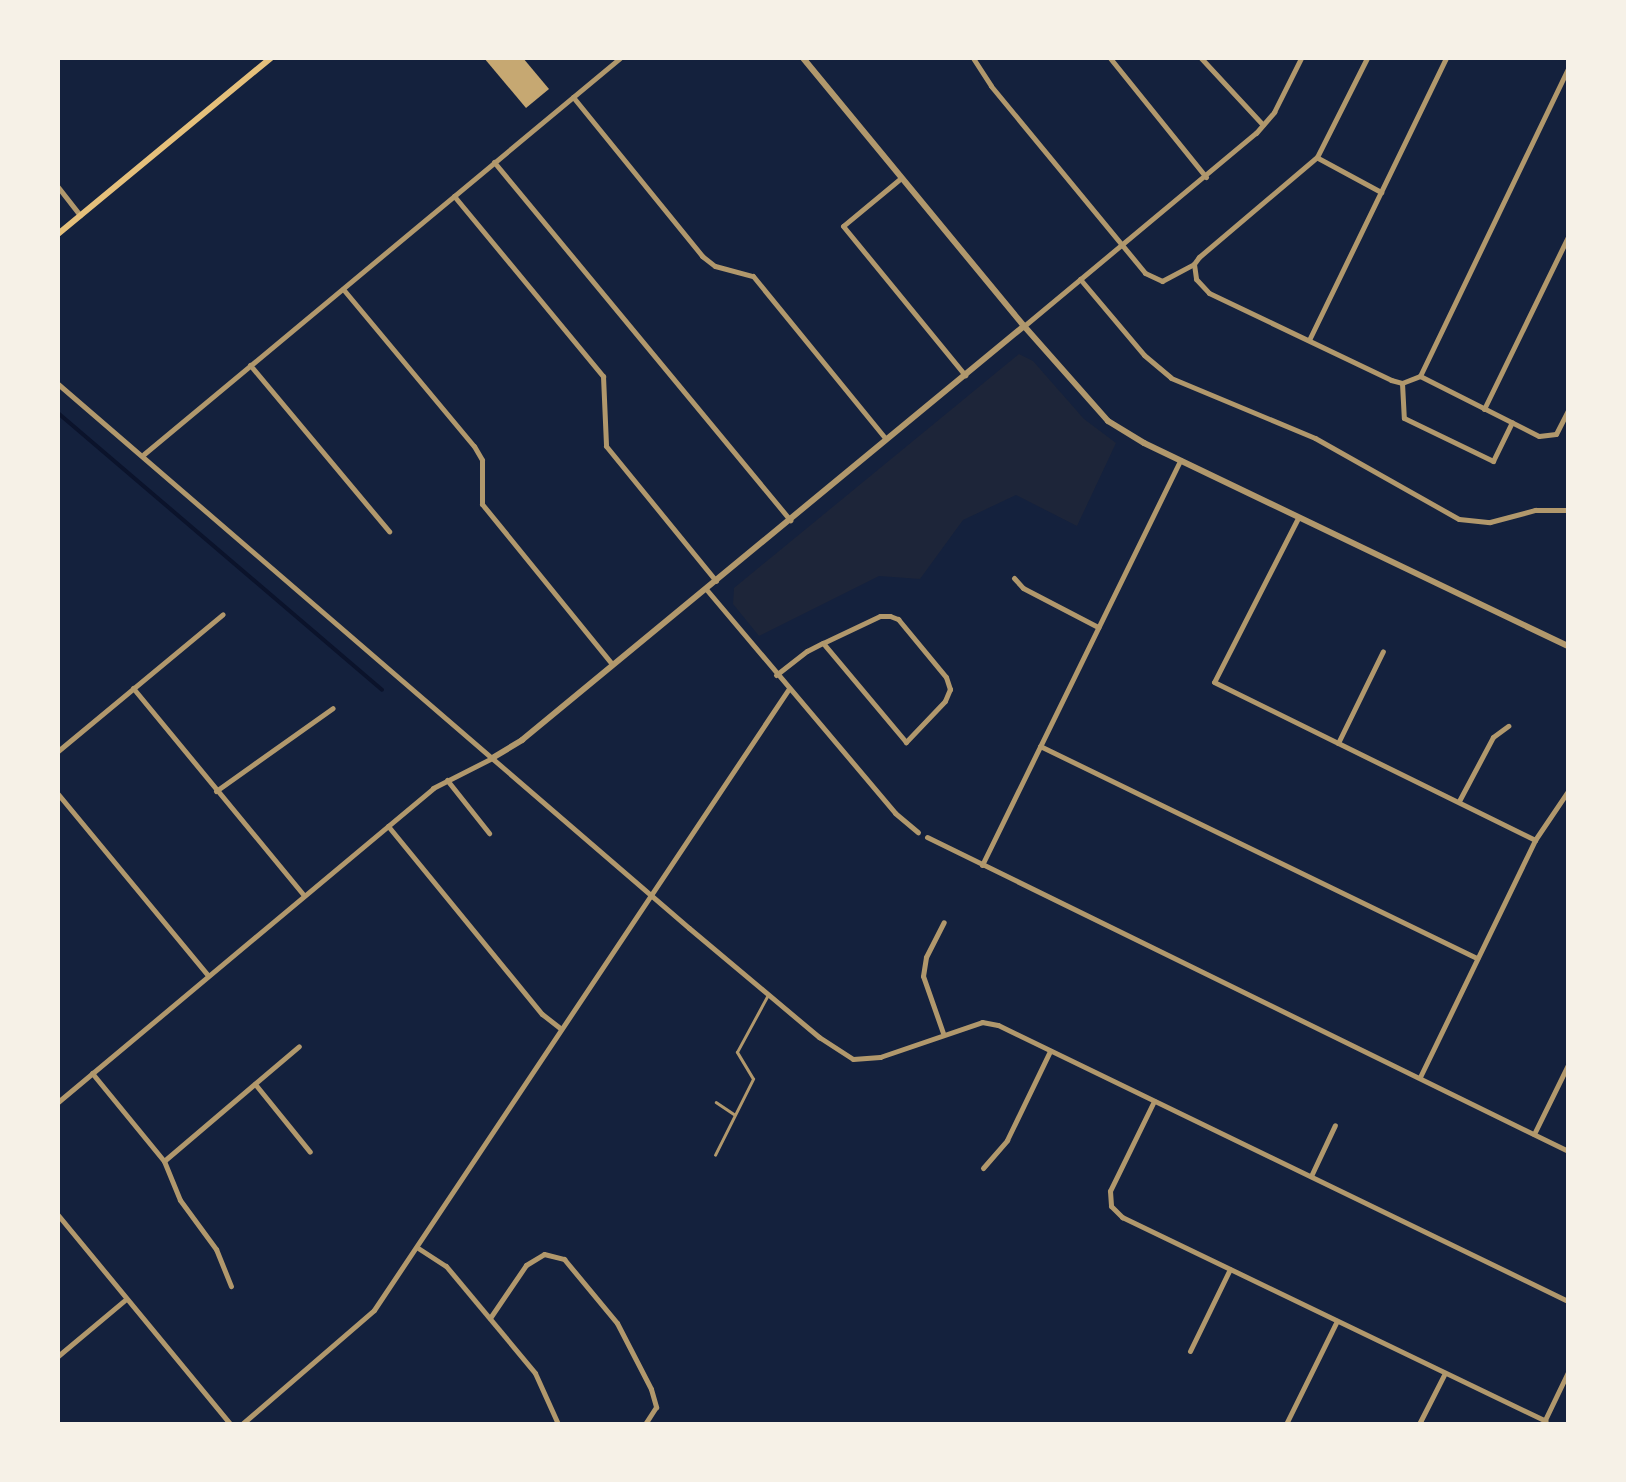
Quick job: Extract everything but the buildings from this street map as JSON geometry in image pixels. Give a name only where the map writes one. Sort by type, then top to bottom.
[{"type":"main road","points":[[58,234],[271,58]]},
{"type":"street","points":[[144,454],[620,58]]},
{"type":"street","points":[[804,58],[1024,326],[1108,421],[1180,460],[1300,514],[1568,646]]},
{"type":"street","points":[[973,58],[991,86],[1121,245],[1145,273],[1162,281],[1194,264],[1317,157],[1367,58]]},
{"type":"street","points":[[1110,58],[1206,178]]},
{"type":"street","points":[[1201,58],[1263,126]]},
{"type":"street","points":[[58,1102],[388,825],[447,780],[494,757],[716,582],[1206,178],[1263,126],[1301,58]]},
{"type":"street","points":[[1309,340],[1446,58]]},
{"type":"street","points":[[1194,264],[1196,278],[1209,293],[1402,383],[1420,376],[1568,69]]},
{"type":"street","points":[[572,96],[702,256],[714,266],[753,276],[886,440]]},
{"type":"street","points":[[1317,157],[1381,192]]},
{"type":"street","points":[[494,162],[790,520]]},
{"type":"street","points":[[901,178],[842,226],[965,375]]},
{"type":"street","points":[[58,187],[80,215]]},
{"type":"street","points":[[454,196],[603,376],[606,446],[716,582]]},
{"type":"street","points":[[1484,409],[1568,237]]},
{"type":"street","points":[[1080,279],[1144,355],[1172,378],[1315,438],[1459,519],[1490,522],[1535,510],[1568,510]]},
{"type":"street","points":[[343,288],[474,446],[482,460],[482,504],[612,664]]},
{"type":"street","points":[[250,365],[389,530]]},
{"type":"street","points":[[1420,376],[1551,437],[1568,410]]},
{"type":"street","points":[[1402,383],[1404,418],[1493,461],[1512,422]]},
{"type":"street","points":[[58,384],[819,1037],[852,1059],[880,1056],[982,1022],[998,1024],[1568,1301]]},
{"type":"street","points":[[982,865],[1180,460]]},
{"type":"street","points":[[1300,514],[1214,682],[1535,840]]},
{"type":"street","points":[[1014,578],[1023,588],[1098,628]]},
{"type":"street","points":[[706,589],[894,813],[918,832]]},
{"type":"street","points":[[58,751],[223,614]]},
{"type":"street","points":[[776,676],[823,643],[880,616],[898,619],[946,677],[950,689],[946,700],[906,742],[823,643]]},
{"type":"street","points":[[1338,743],[1383,651]]},
{"type":"street","points":[[133,688],[303,894]]},
{"type":"street","points":[[242,1424],[353,1333],[418,1248],[788,690]]},
{"type":"street","points":[[216,790],[334,708]]},
{"type":"street","points":[[1458,801],[1493,738],[1508,726]]},
{"type":"street","points":[[1040,746],[1477,958]]},
{"type":"street","points":[[447,780],[489,833]]},
{"type":"street","points":[[1420,1076],[1535,840],[1568,791]]},
{"type":"street","points":[[58,794],[208,975]]},
{"type":"street","points":[[388,825],[542,1014],[561,1029]]},
{"type":"street","points":[[926,837],[1568,1151]]},
{"type":"street","points":[[943,1033],[923,976],[926,957],[944,922]]},
{"type":"street","points":[[164,1162],[300,1046]]},
{"type":"street","points":[[983,1168],[1007,1140],[1050,1051]]},
{"type":"street","points":[[1534,1134],[1568,1065]]},
{"type":"street","points":[[92,1073],[164,1162],[180,1200],[216,1249],[230,1286]]},
{"type":"street","points":[[256,1084],[310,1152]]},
{"type":"street","points":[[1154,1101],[1110,1191],[1110,1206],[1122,1217],[1544,1423],[1568,1372]]},
{"type":"street","points":[[1311,1176],[1335,1125]]},
{"type":"street","points":[[58,1215],[230,1424]]},
{"type":"street","points":[[418,1248],[446,1266],[536,1373],[558,1424]]},
{"type":"street","points":[[490,1318],[526,1265],[544,1254],[564,1260],[617,1323],[651,1389],[656,1407],[646,1424]]},
{"type":"street","points":[[1190,1350],[1230,1269]]},
{"type":"street","points":[[58,1356],[125,1300]]},
{"type":"street","points":[[1286,1424],[1337,1321]]},
{"type":"street","points":[[1419,1424],[1445,1373]]},
{"type":"lane","points":[[715,1156],[752,1079],[737,1052],[769,994]]},
{"type":"lane","points":[[716,1102],[736,1114]]},
{"type":"shaded area","points":[[1019,354],[1033,361],[1084,419],[1116,443],[1077,526],[1016,495],[963,520],[920,579],[879,576],[759,636],[733,604],[734,588]]},
{"type":"waterway","points":[[58,413],[382,690]]}]
